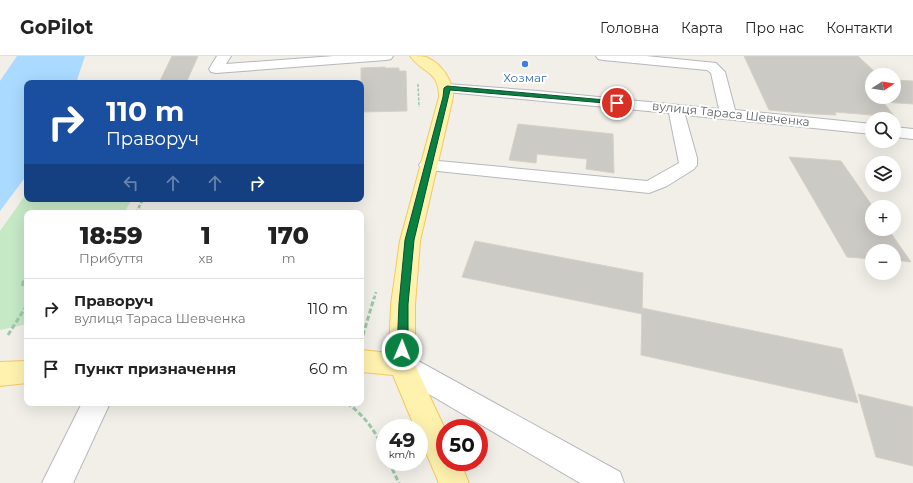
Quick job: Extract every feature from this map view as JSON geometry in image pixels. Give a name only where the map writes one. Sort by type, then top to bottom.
[{"type":"main road","points":[[417,56],[439,73],[445,80],[447,88],[410,240],[403,304],[402,365],[454,483]]},
{"type":"main road","points":[[364,361],[402,365]]},
{"type":"main road","points":[[0,374],[24,372]]},
{"type":"street","points":[[224,56],[216,69],[386,56]]},
{"type":"street","points":[[603,56],[711,66],[718,72],[728,114]]},
{"type":"street","points":[[237,80],[246,67]]},
{"type":"street","name":"вулиця Тараса Шевченка","points":[[447,88],[676,108],[865,128]]},
{"type":"street","points":[[428,166],[649,187],[661,182],[688,165],[688,158],[676,108]]},
{"type":"street","points":[[901,133],[913,134]]},
{"type":"street","points":[[402,365],[609,483]]},
{"type":"street","points":[[57,483],[95,406]]},
{"type":"path","points":[[8,335],[24,310]]},
{"type":"path","points":[[352,406],[358,410],[369,422],[376,435]]},
{"type":"path","points":[[394,471],[399,483]]},
{"type":"green space","points":[[24,197],[24,202],[130,202],[126,210],[24,210],[24,325],[0,330],[0,231]]},
{"type":"water","points":[[17,56],[85,56],[77,80],[24,80],[24,179],[0,211],[0,81]]},
{"type":"building","points":[[172,56],[198,56],[187,80],[160,80]]},
{"type":"building","points":[[744,56],[858,56],[871,68],[865,68],[865,104],[885,104],[891,112],[865,112],[865,114],[835,112],[836,115],[769,110]]},
{"type":"building","points":[[385,67],[399,68],[399,71],[406,71],[407,111],[364,112],[364,80],[361,80],[361,68]]},
{"type":"building","points":[[901,80],[913,81],[913,104],[901,103]]},
{"type":"building","points":[[518,124],[613,134],[614,173],[586,169],[587,159],[537,154],[536,163],[509,160]]},
{"type":"building","points":[[789,157],[841,161],[868,200],[865,200],[865,236],[893,236],[898,244],[865,244],[865,258],[847,257]]},
{"type":"building","points":[[475,241],[643,273],[642,314],[462,277]]},
{"type":"building","points":[[901,248],[911,262],[901,261]]},
{"type":"building","points":[[642,308],[842,349],[858,403],[641,355]]},
{"type":"building","points":[[858,394],[913,407],[913,466],[876,457]]},
{"type":"place","name":"Хозмаг","points":[[525,64]]},
{"type":"route","points":[[402,350],[403,304],[410,240],[414,218],[446,97],[447,88],[617,103]]}]
